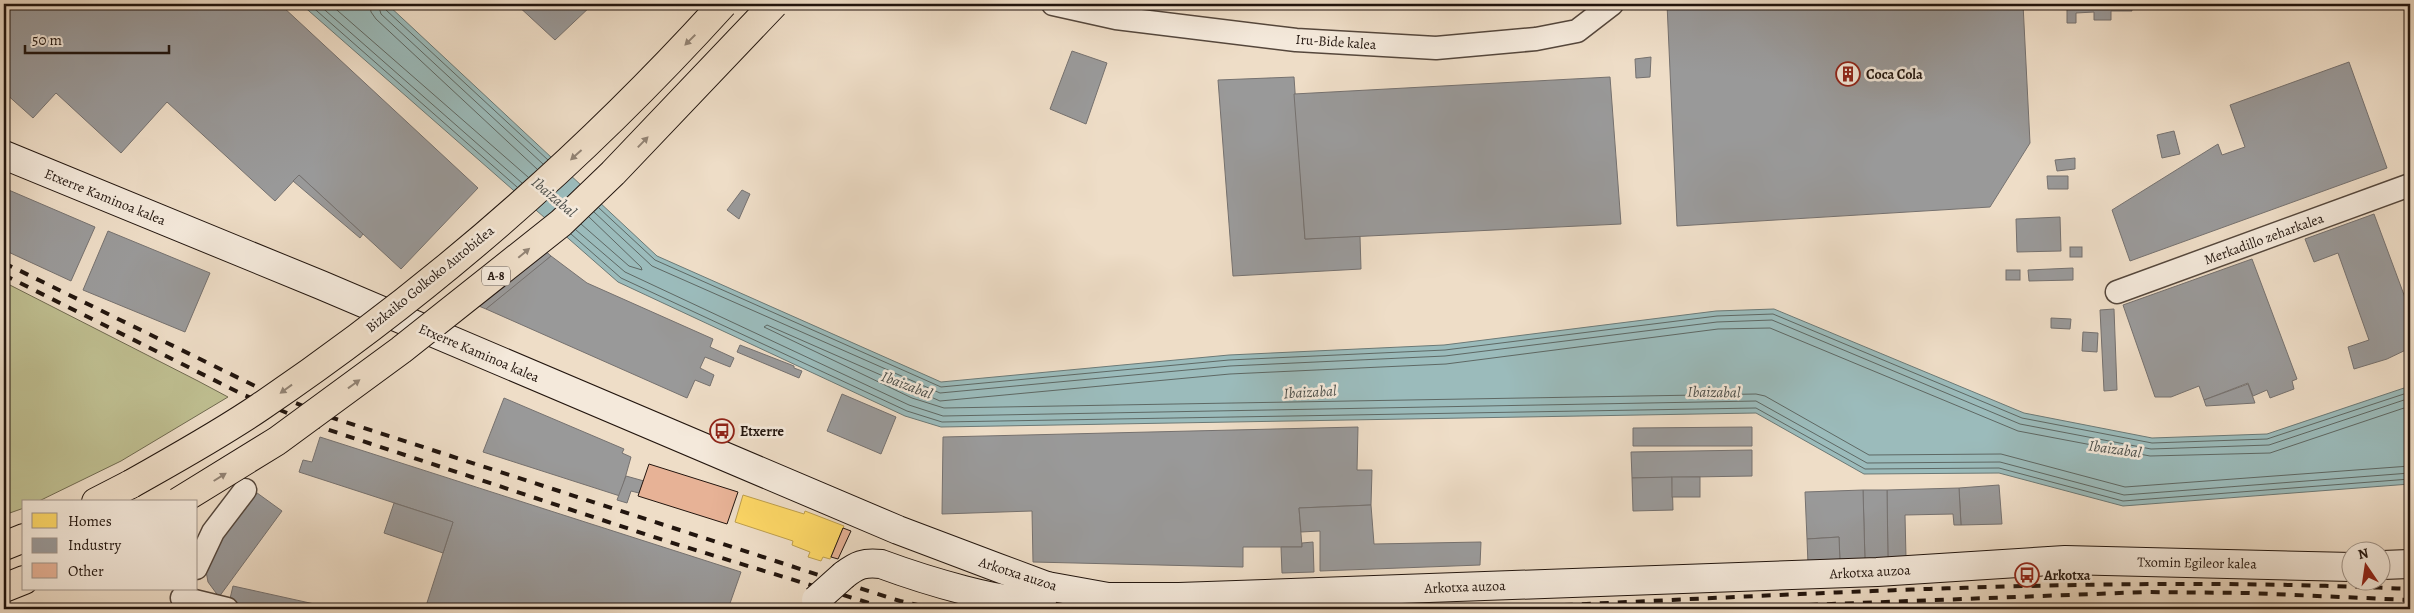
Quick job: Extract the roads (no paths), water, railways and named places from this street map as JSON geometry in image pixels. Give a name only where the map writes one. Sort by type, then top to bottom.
[{"type":"highway","name":"Bizkaiko Golkoko Autobidea","points":[[100,500],[131,484],[260,408],[381,320],[483,237],[581,150],[723,4]]},
{"type":"highway","name":"A-8","points":[[181,500],[277,441],[401,350],[554,228],[620,166],[774,4]]},
{"type":"highway","points":[[4,542],[22,538]]},
{"type":"highway","points":[[4,546],[22,538]]},
{"type":"highway","points":[[4,588],[22,581]]},
{"type":"street","name":"Iru-Bide kalea","points":[[1052,4],[1116,18],[1296,40],[1436,48],[1536,39],[1577,31],[1612,4]]},
{"type":"street","name":"Etxerre Kaminoa kalea","points":[[4,155],[321,285],[898,530]]},
{"type":"street","name":"Merkadillo zeharkalea","points":[[2118,292],[2410,185]]},
{"type":"street","points":[[198,564],[213,532],[245,490]]},
{"type":"street","name":"Arkotxa auzoa","points":[[898,530],[1047,586],[1108,596],[1179,597],[1877,572],[2042,561]]},
{"type":"street","name":"Txomin Egileor kalea","points":[[2042,561],[2342,567]]},
{"type":"street","points":[[811,605],[856,565],[867,562],[881,564],[990,603],[1011,606],[1036,602],[1043,597],[1047,586]]},
{"type":"street","points":[[2392,565],[2410,564]]},
{"type":"street","points":[[182,599],[227,609]]},
{"type":"water","name":"Ibaizabal","points":[[301,4],[387,4],[657,256],[941,382],[1229,355],[1444,345],[1716,311],[1774,309],[2024,413],[2152,438],[2267,434],[2410,386],[2410,484],[2123,506],[1999,473],[1864,474],[1756,413],[941,427],[905,416],[618,282]]},
{"type":"railway","points":[[4,263],[255,386],[327,416],[900,601],[936,609]]},
{"type":"railway","points":[[4,275],[244,395],[323,428],[666,541],[889,609]]},
{"type":"railway","points":[[1474,609],[1942,588],[2059,585],[2293,585],[2410,589]]},
{"type":"railway","points":[[1701,609],[2146,592],[2249,593],[2410,600]]},
{"type":"place","name":"Coca Cola","points":[[1848,74]]},
{"type":"place","name":"Etxerre","points":[[722,431]]},
{"type":"place","name":"Arkotxa","points":[[2027,575]]}]
